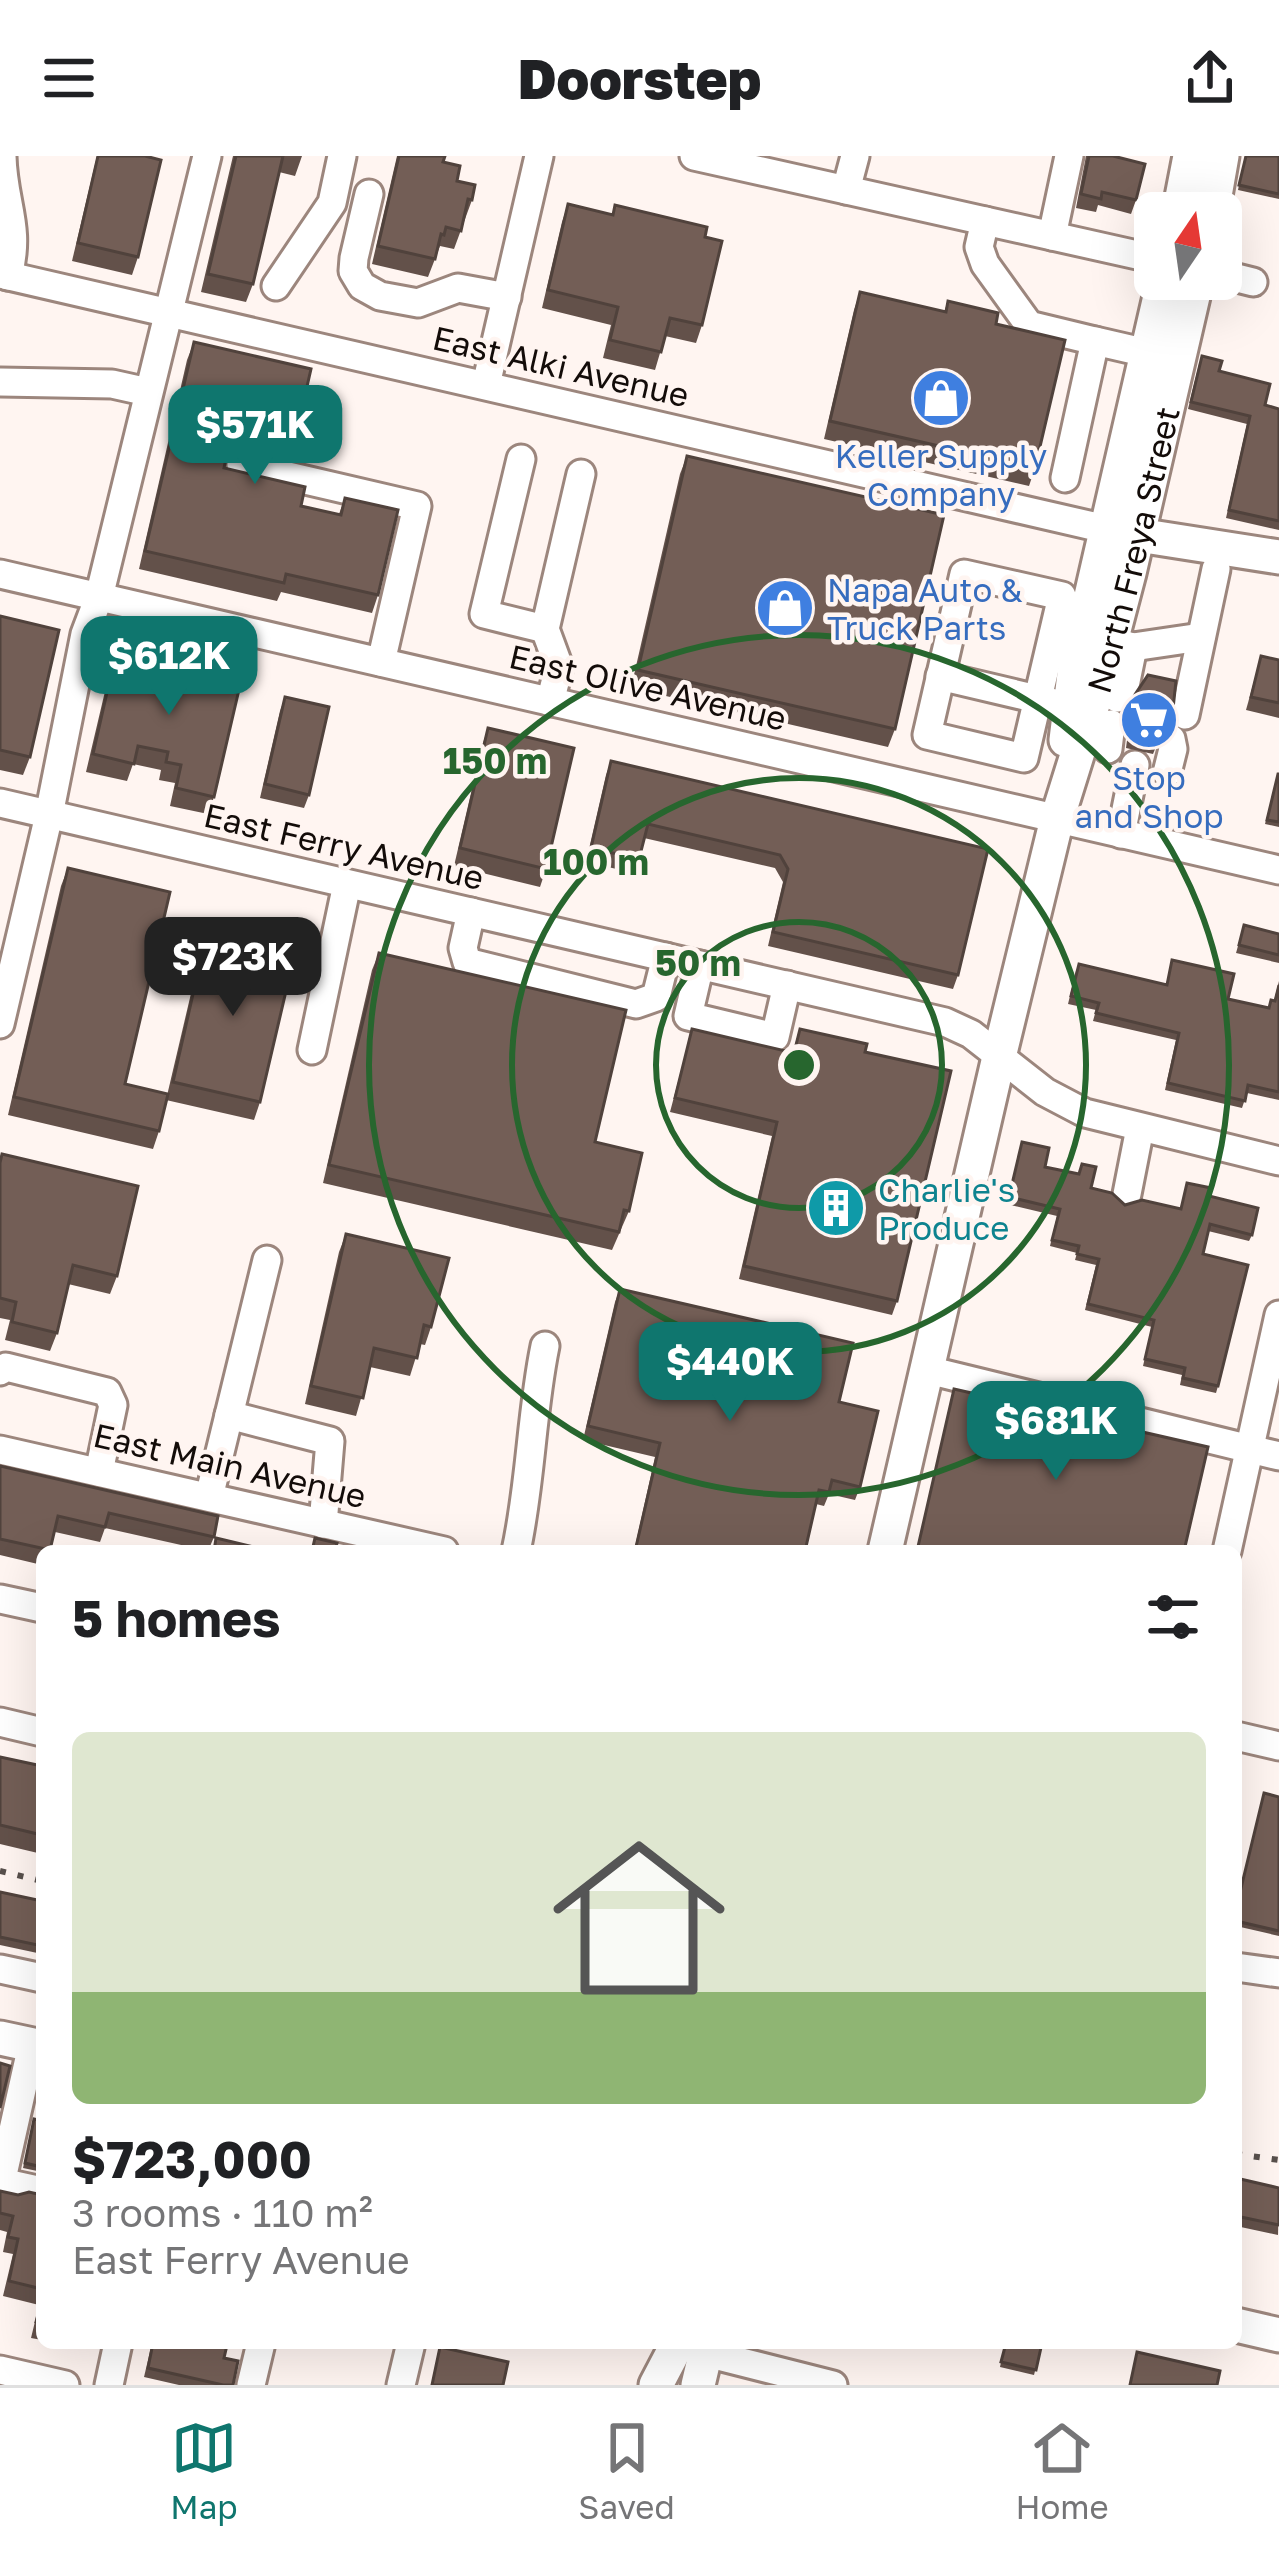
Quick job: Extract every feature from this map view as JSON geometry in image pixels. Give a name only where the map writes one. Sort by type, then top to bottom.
[{"type":"main road","points":[[1183,192],[1190,156]]},
{"type":"main road","points":[[1216,192],[1222,156]]},
{"type":"main road","name":"North Freya Street","points":[[886,1545],[1057,819],[1122,644],[1147,353],[1159,300]]},
{"type":"main road","name":"North Freya Street","points":[[1057,819],[1054,703],[1132,535],[1192,300]]},
{"type":"main road","points":[[1132,535],[1279,557]]},
{"type":"main road","points":[[1132,535],[1164,558],[1279,580]]},
{"type":"main road","points":[[1242,2326],[1279,2335]]},
{"type":"main road","points":[[656,2385],[698,2356]]},
{"type":"street","points":[[2,156],[3,186],[15,223],[15,250],[4,275]]},
{"type":"street","points":[[0,1024],[85,634],[99,596],[207,156]]},
{"type":"street","points":[[276,286],[332,203],[342,156]]},
{"type":"street","points":[[486,385],[539,156]]},
{"type":"street","points":[[846,190],[855,156]]},
{"type":"street","points":[[1052,236],[1069,156]]},
{"type":"street","points":[[713,158],[1134,254]]},
{"type":"street","points":[[369,194],[353,271],[362,286],[380,296],[418,303],[458,288],[507,296]]},
{"type":"street","points":[[985,221],[979,247],[985,264],[1029,325],[1147,353]]},
{"type":"street","name":"East Alki Avenue","points":[[4,275],[1132,535]]},
{"type":"street","points":[[1242,279],[1253,282]]},
{"type":"street","points":[[1065,478],[1095,341]]},
{"type":"street","points":[[0,382],[112,384],[148,392]]},
{"type":"street","points":[[521,459],[484,614],[545,629]]},
{"type":"street","points":[[241,465],[417,506],[381,662]]},
{"type":"street","points":[[550,702],[559,667],[545,629],[581,474]]},
{"type":"street","points":[[1177,733],[1216,569]]},
{"type":"street","name":"East Olive Avenue","points":[[0,574],[1279,870]]},
{"type":"street","points":[[964,574],[1062,596],[1054,703],[1024,758],[927,735],[940,676],[964,574]]},
{"type":"street","points":[[1117,717],[1122,644],[1201,637]]},
{"type":"street","points":[[940,676],[1054,703]]},
{"type":"street","points":[[1121,834],[1135,765]]},
{"type":"street","name":"East Ferry Avenue","points":[[0,803],[945,1022],[1065,1104],[1140,1128],[1279,1161]]},
{"type":"street","points":[[312,1049],[347,884]]},
{"type":"street","points":[[471,912],[463,948],[467,962],[635,1004],[656,997],[667,957]]},
{"type":"street","points":[[700,965],[688,1016],[775,1037],[787,985]]},
{"type":"street","points":[[1127,1194],[1140,1128]]},
{"type":"street","points":[[209,1497],[267,1260]]},
{"type":"street","points":[[1229,1545],[1265,1453],[1279,1315]]},
{"type":"street","points":[[517,1545],[532,1470],[535,1396],[545,1346]]},
{"type":"street","points":[[0,1371],[6,1367],[107,1391],[113,1405],[99,1472]]},
{"type":"street","points":[[928,1370],[1265,1453]]},
{"type":"street","points":[[229,1414],[330,1442],[323,1524]]},
{"type":"street","name":"East Main Avenue","points":[[0,1450],[417,1545]]},
{"type":"street","points":[[0,1599],[36,1607]]},
{"type":"street","points":[[0,1722],[36,1731]]},
{"type":"street","points":[[1242,1743],[1279,1747]]},
{"type":"street","points":[[1242,1967],[1279,1972]]},
{"type":"street","points":[[0,1969],[36,1977]]},
{"type":"street","points":[[25,2043],[32,2094],[1,2185],[36,2190]]},
{"type":"street","points":[[109,2385],[117,2349]]},
{"type":"street","points":[[251,2385],[260,2349]]},
{"type":"street","points":[[401,2385],[410,2349]]},
{"type":"street","points":[[698,2356],[833,2385]]},
{"type":"street","points":[[0,2370],[65,2385]]},
{"type":"building","points":[[98,156],[161,160],[138,257],[78,243]]},
{"type":"building","points":[[236,156],[283,156],[253,284],[208,274]]},
{"type":"building","points":[[399,156],[445,156],[443,162],[460,166],[457,181],[475,185],[461,231],[446,227],[435,259],[378,246]]},
{"type":"building","points":[[1089,156],[1145,164],[1134,200],[1102,192],[1101,199],[1081,194]]},
{"type":"building","points":[[1246,156],[1279,156],[1279,194],[1239,185]]},
{"type":"building","points":[[568,204],[613,215],[615,205],[707,227],[705,237],[722,241],[702,325],[670,318],[661,352],[610,340],[618,307],[548,290]]},
{"type":"building","name":"Keller Supply Company","points":[[860,292],[946,312],[948,301],[998,313],[996,324],[1065,340],[1035,468],[830,421]]},
{"type":"building","points":[[194,342],[311,369],[298,426],[237,411],[224,468],[305,487],[301,506],[341,515],[345,498],[398,510],[378,595],[286,574],[284,583],[145,551]]},
{"type":"building","points":[[1202,356],[1222,361],[1219,371],[1270,384],[1265,405],[1279,409],[1279,521],[1229,510],[1250,416],[1191,402]]},
{"type":"building","name":"Napa Auto & Truck Parts","points":[[687,456],[944,515],[895,729],[638,670]]},
{"type":"building","points":[[0,616],[59,630],[30,757],[0,750]]},
{"type":"building","points":[[116,653],[241,681],[214,797],[176,788],[181,765],[166,762],[168,752],[138,746],[134,764],[93,754]]},
{"type":"building","points":[[1261,656],[1279,660],[1279,703],[1251,697]]},
{"type":"building","name":"Stop and Shop","points":[[1148,675],[1176,681],[1173,709],[1159,720],[1158,742],[1131,736],[1130,702]]},
{"type":"building","points":[[285,697],[329,707],[309,795],[265,784]]},
{"type":"building","points":[[488,728],[574,748],[546,869],[460,848]]},
{"type":"building","points":[[611,761],[988,849],[958,975],[773,932],[788,869],[780,855],[648,824],[639,859],[591,848]]},
{"type":"building","points":[[1279,774],[1279,822],[1267,820]]},
{"type":"building","points":[[68,868],[170,892],[125,1084],[168,1094],[159,1131],[14,1097]]},
{"type":"building","points":[[1244,925],[1279,934],[1279,955],[1239,945]]},
{"type":"building","points":[[206,937],[294,957],[260,1102],[173,1082]]},
{"type":"building","points":[[379,953],[626,1010],[595,1142],[642,1153],[629,1211],[624,1210],[619,1232],[329,1165]]},
{"type":"building","points":[[1172,960],[1234,974],[1228,999],[1269,1008],[1279,985],[1279,1092],[1248,1085],[1245,1101],[1168,1083],[1179,1033],[1096,1013],[1099,1003],[1071,996],[1079,964],[1167,985]]},
{"type":"building","name":"Charlie's Produce","points":[[692,1029],[794,1053],[800,1029],[867,1044],[865,1052],[951,1071],[897,1301],[744,1266],[777,1122],[675,1098]]},
{"type":"building","points":[[1022,1142],[1049,1148],[1045,1167],[1079,1174],[1082,1164],[1096,1167],[1091,1188],[1112,1193],[1125,1205],[1142,1200],[1181,1209],[1187,1183],[1211,1188],[1209,1196],[1258,1208],[1252,1235],[1210,1224],[1203,1254],[1248,1265],[1218,1386],[1183,1378],[1185,1368],[1145,1359],[1154,1320],[1088,1304],[1099,1259],[1077,1254],[1079,1246],[1052,1240],[1060,1209],[1009,1197]]},
{"type":"building","points":[[2,1154],[138,1186],[117,1276],[73,1265],[57,1333],[12,1322],[16,1302],[0,1298]]},
{"type":"building","points":[[346,1234],[449,1258],[431,1327],[424,1325],[417,1358],[374,1348],[363,1398],[311,1386]]},
{"type":"building","points":[[620,1289],[853,1343],[839,1402],[878,1411],[860,1487],[832,1480],[829,1492],[819,1490],[806,1545],[636,1545],[660,1443],[588,1426]]},
{"type":"building","points":[[954,1389],[1208,1447],[1185,1545],[918,1545]]},
{"type":"building","points":[[0,1466],[218,1516],[214,1537],[109,1513],[105,1527],[58,1516],[51,1545],[36,1547],[0,1539]]},
{"type":"building","points":[[216,1538],[246,1545],[215,1545]]},
{"type":"building","points":[[315,1538],[337,1543],[336,1545],[313,1545]]},
{"type":"building","points":[[0,1757],[36,1765],[36,1834],[0,1825]]},
{"type":"building","points":[[1264,1793],[1279,1797],[1279,1931],[1242,1922],[1242,1884]]},
{"type":"building","points":[[0,1892],[36,1900],[36,1945],[0,1937]]},
{"type":"building","points":[[0,2063],[10,2066],[0,2108]]},
{"type":"building","points":[[34,2119],[36,2166],[25,2163]]},
{"type":"building","points":[[1242,2179],[1279,2188],[1279,2225],[1242,2217]]},
{"type":"building","points":[[0,2191],[36,2194],[36,2288],[9,2281],[18,2239],[8,2237],[13,2216],[0,2213]]},
{"type":"building","points":[[152,2349],[226,2349],[224,2358],[238,2361],[233,2385],[148,2368]]},
{"type":"building","points":[[440,2349],[508,2362],[503,2385],[432,2385]]},
{"type":"building","points":[[1004,2349],[1041,2349],[1036,2370],[1001,2362]]},
{"type":"building","points":[[1137,2352],[1220,2371],[1217,2385],[1130,2385]]},
{"type":"railway","points":[[0,1871],[36,1880]]},
{"type":"railway","points":[[1242,2155],[1279,2160]]},
{"type":"place","name":"Keller Supply Company","points":[[941,398]]},
{"type":"place","name":"Napa Auto & Truck Parts","points":[[785,608]]},
{"type":"place","name":"Stop and Shop","points":[[1149,720]]},
{"type":"place","name":"Charlie's Produce","points":[[836,1208]]}]
